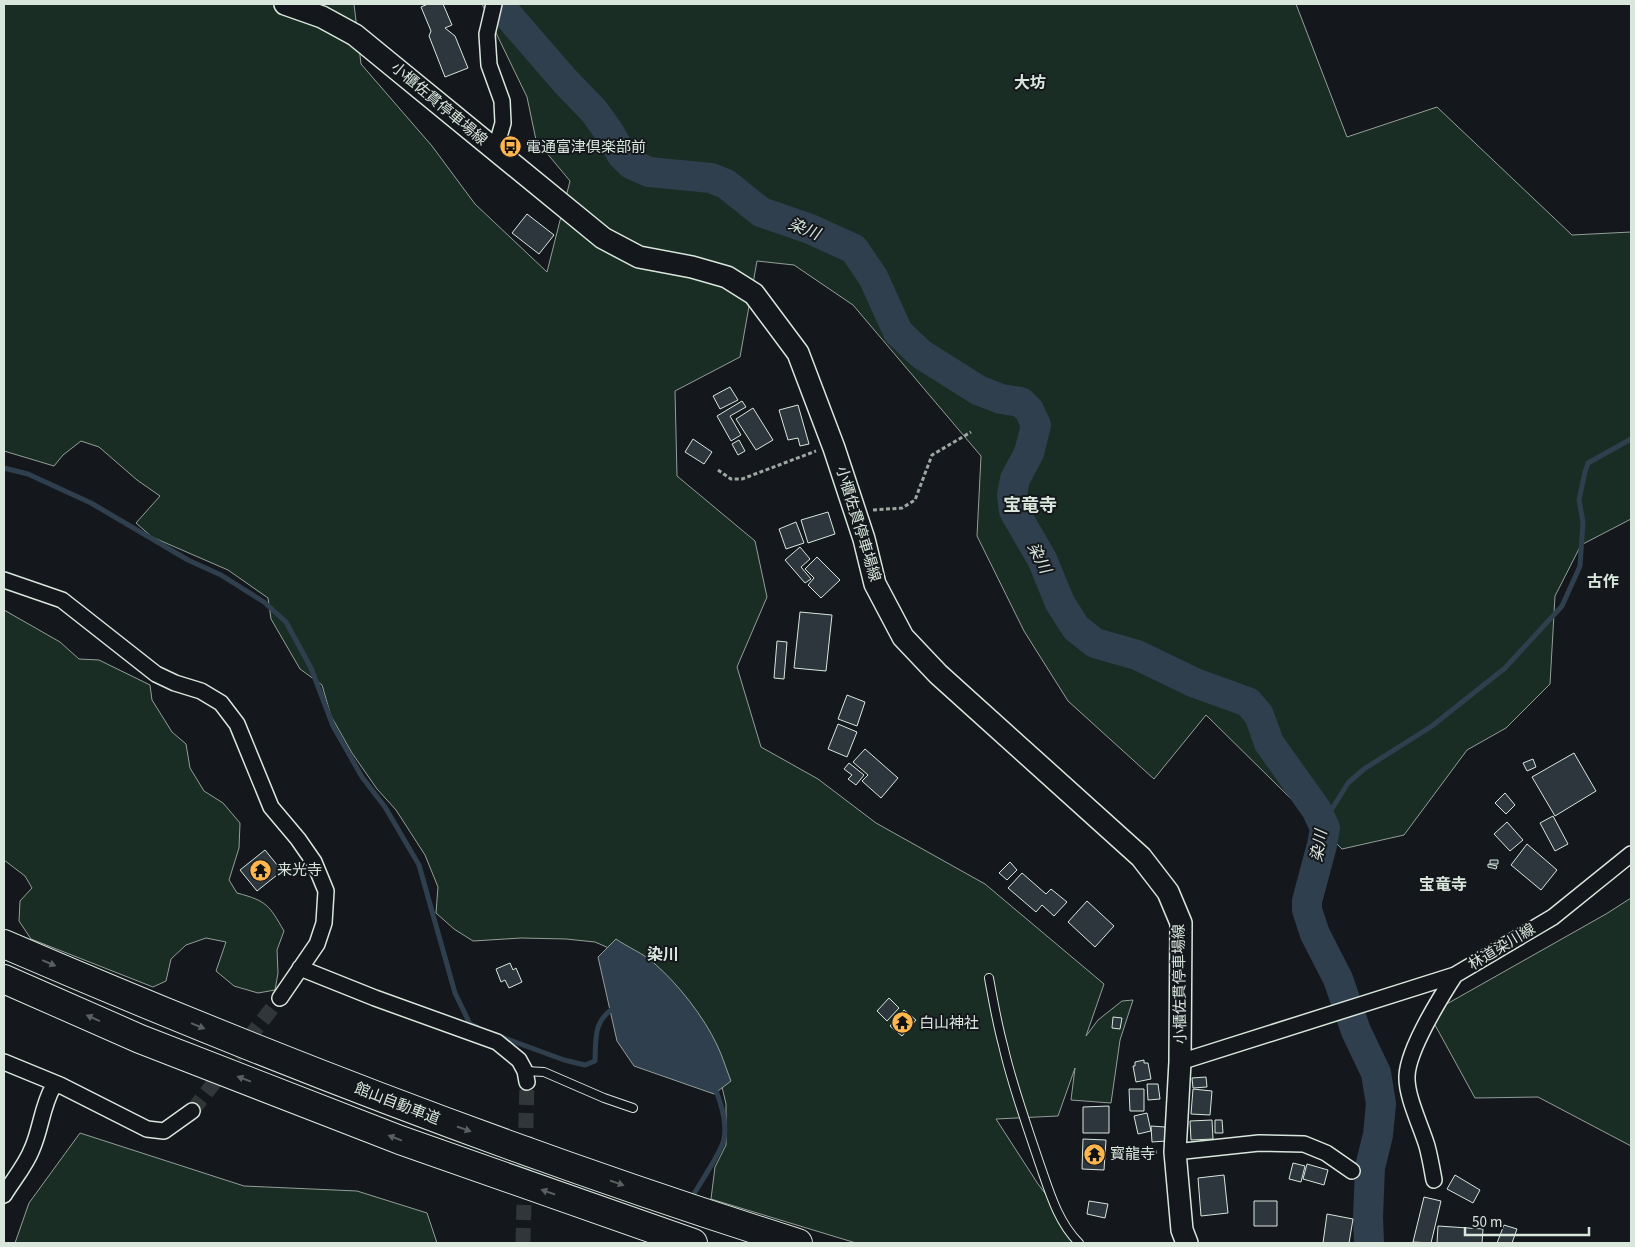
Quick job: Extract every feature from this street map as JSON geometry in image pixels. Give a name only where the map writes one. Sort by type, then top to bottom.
[{"type":"highway","name":"館山自動車道","points":[[4,944],[155,1009],[411,1110],[700,1212],[798,1243]]},
{"type":"highway","points":[[4,979],[140,1039],[400,1140],[693,1243]]},
{"type":"main road","name":"小櫃佐貫停車場線","points":[[285,4],[322,17],[355,35],[602,238],[639,257],[692,267],[727,278],[754,294],[798,353],[834,448],[855,512],[875,584],[903,637],[938,674],[1141,857],[1168,892],[1181,923],[1180,1062],[1175,1152],[1182,1230],[1187,1243]]},
{"type":"street","points":[[494,4],[487,34],[489,65],[502,101],[503,122],[495,151]]},
{"type":"street","points":[[4,580],[62,600],[156,674],[175,683],[201,691],[221,702],[237,724],[271,807],[298,839],[314,862],[326,891],[324,923],[317,944],[280,998]]},
{"type":"street","name":"林道染川線","points":[[1180,1062],[1455,976],[1553,917],[1631,854]]},
{"type":"street","points":[[300,968],[375,998],[497,1042],[519,1060],[526,1077]]},
{"type":"street","points":[[1434,1180],[1427,1147],[1408,1090],[1406,1076],[1409,1060],[1432,1014],[1455,976]]},
{"type":"street","points":[[4,1062],[60,1085],[147,1129],[164,1131],[192,1111]]},
{"type":"street","points":[[4,1195],[32,1151],[48,1097],[54,1087],[60,1085]]},
{"type":"street","points":[[1175,1152],[1259,1143],[1304,1144],[1326,1153],[1352,1171]]},
{"type":"lane","points":[[989,978],[1002,1043],[1039,1161],[1055,1206],[1072,1236],[1079,1243]]},
{"type":"lane","points":[[526,1077],[544,1072],[604,1098],[633,1108]]},
{"type":"path","points":[[855,512],[902,508],[915,500],[932,455],[971,432]]},
{"type":"path","points":[[718,470],[731,479],[742,479],[818,450],[834,448]]},
{"type":"path","points":[[1116,1153],[1175,1152]]},
{"type":"green space","points":[[4,4],[354,4],[361,64],[432,146],[475,204],[547,272],[570,181],[536,140],[527,97],[482,4],[1296,4],[1347,137],[1437,107],[1572,235],[1631,232],[1631,519],[1581,545],[1555,596],[1550,684],[1506,728],[1467,750],[1404,835],[1342,849],[1206,715],[1154,779],[1068,701],[1024,631],[977,536],[981,456],[853,305],[794,265],[757,261],[740,357],[675,391],[677,476],[755,541],[767,597],[737,667],[761,747],[818,779],[876,823],[985,884],[1104,984],[1086,1036],[1098,1020],[1122,1001],[1133,1000],[1120,1040],[1111,1103],[1071,1100],[1075,1068],[1058,1116],[996,1119],[1038,1184],[1083,1243],[856,1243],[711,1199],[715,1167],[726,1145],[726,1104],[718,1070],[618,952],[595,942],[566,939],[521,938],[473,941],[454,929],[436,913],[438,887],[425,855],[396,810],[377,789],[352,753],[331,716],[322,685],[300,669],[271,619],[268,598],[228,570],[152,537],[136,523],[160,496],[137,480],[99,447],[81,441],[63,455],[54,466],[4,451]]},
{"type":"green space","points":[[4,610],[60,642],[79,659],[99,660],[150,685],[152,700],[172,732],[186,744],[190,768],[204,791],[223,803],[240,823],[239,848],[229,880],[237,893],[266,905],[275,915],[284,931],[277,950],[278,973],[275,990],[258,993],[234,986],[216,971],[226,942],[206,938],[186,945],[171,959],[166,981],[153,987],[31,939],[19,921],[20,901],[32,888],[25,876],[4,860]]},
{"type":"green space","points":[[1631,898],[1631,1146],[1538,1097],[1475,1098],[1429,1014]]},
{"type":"green space","points":[[80,1133],[244,1186],[357,1191],[427,1213],[437,1243],[15,1243],[29,1203]]},
{"type":"water","points":[[616,939],[646,957],[664,972],[690,1002],[712,1034],[731,1081],[714,1094],[634,1066],[617,1041],[598,957]]},
{"type":"building","points":[[428,4],[443,4],[452,25],[445,28],[455,36],[468,68],[445,77],[429,36],[431,31],[421,7]]},
{"type":"building","points":[[527,214],[554,235],[539,254],[512,233]]},
{"type":"building","points":[[730,387],[738,400],[720,409],[713,396]]},
{"type":"building","points":[[742,401],[746,407],[730,416],[741,435],[731,441],[717,416]]},
{"type":"building","points":[[798,405],[809,444],[800,446],[798,438],[788,440],[779,410]]},
{"type":"building","points":[[753,408],[773,440],[756,450],[736,419]]},
{"type":"building","points":[[693,439],[712,452],[704,464],[685,452]]},
{"type":"building","points":[[739,440],[745,451],[738,455],[732,444]]},
{"type":"building","points":[[828,512],[835,534],[808,543],[801,520]]},
{"type":"building","points":[[796,522],[804,543],[786,549],[779,529]]},
{"type":"building","points":[[800,547],[810,559],[801,567],[811,579],[805,583],[785,560]]},
{"type":"building","points":[[817,557],[840,580],[821,598],[808,585],[814,578],[805,569]]},
{"type":"building","points":[[800,612],[832,615],[826,671],[794,668]]},
{"type":"building","points":[[777,641],[787,642],[784,679],[774,678]]},
{"type":"building","points":[[847,695],[865,702],[857,726],[838,719]]},
{"type":"building","points":[[838,724],[857,732],[847,757],[828,749]]},
{"type":"building","points":[[865,749],[898,778],[881,798],[862,781],[868,775],[853,762]]},
{"type":"building","points":[[1574,753],[1596,791],[1555,816],[1532,777]]},
{"type":"building","points":[[1533,759],[1536,767],[1527,771],[1523,763]]},
{"type":"building","points":[[849,763],[864,775],[856,785],[848,779],[852,775],[844,769]]},
{"type":"building","points":[[1505,793],[1515,805],[1506,814],[1495,803]]},
{"type":"building","points":[[1553,816],[1568,844],[1555,851],[1540,823]]},
{"type":"building","points":[[1507,822],[1523,840],[1510,851],[1494,834]]},
{"type":"building","points":[[1527,844],[1557,870],[1541,890],[1511,865]]},
{"type":"building","name":"来光寺","points":[[265,850],[282,871],[257,891],[240,870]]},
{"type":"building","points":[[1490,860],[1498,860],[1498,864],[1490,864]]},
{"type":"building","points":[[1010,862],[1017,870],[1007,880],[999,873]]},
{"type":"building","points":[[1488,864],[1497,866],[1496,869],[1488,867]]},
{"type":"building","points":[[1022,873],[1046,894],[1051,889],[1067,902],[1054,916],[1042,905],[1036,912],[1008,888]]},
{"type":"building","points":[[1087,901],[1114,926],[1095,947],[1068,922]]},
{"type":"building","points":[[510,963],[513,970],[516,968],[522,982],[509,988],[505,980],[501,982],[496,969]]},
{"type":"building","points":[[889,998],[899,1008],[887,1021],[877,1011]]},
{"type":"building","name":"白山神社","points":[[904,1010],[916,1020],[902,1036],[890,1026]]},
{"type":"building","points":[[1113,1017],[1122,1018],[1120,1029],[1112,1028]]},
{"type":"building","points":[[1144,1060],[1144,1063],[1148,1063],[1151,1079],[1136,1082],[1133,1066],[1135,1066],[1135,1062]]},
{"type":"building","points":[[1206,1077],[1207,1087],[1193,1088],[1192,1078]]},
{"type":"building","points":[[1147,1084],[1158,1084],[1160,1099],[1148,1100]]},
{"type":"building","points":[[1129,1089],[1144,1089],[1144,1111],[1130,1111]]},
{"type":"building","points":[[1193,1089],[1212,1091],[1210,1115],[1191,1114]]},
{"type":"building","points":[[1109,1106],[1109,1133],[1083,1133],[1083,1107]]},
{"type":"building","points":[[1147,1113],[1151,1131],[1138,1134],[1134,1116]]},
{"type":"building","points":[[1212,1120],[1213,1139],[1191,1140],[1190,1121]]},
{"type":"building","points":[[1215,1120],[1222,1120],[1223,1133],[1215,1133]]},
{"type":"building","points":[[1151,1126],[1165,1127],[1166,1141],[1152,1142]]},
{"type":"building","name":"寳龍寺","points":[[1083,1139],[1106,1140],[1104,1170],[1082,1169]]},
{"type":"building","points":[[1293,1163],[1305,1166],[1301,1182],[1289,1179]]},
{"type":"building","points":[[1307,1164],[1328,1170],[1324,1185],[1303,1179]]},
{"type":"building","points":[[1224,1175],[1228,1213],[1201,1216],[1198,1178]]},
{"type":"building","points":[[1455,1175],[1480,1190],[1473,1203],[1447,1189]]},
{"type":"building","points":[[1424,1197],[1441,1201],[1431,1243],[1413,1242]]},
{"type":"building","points":[[1089,1201],[1108,1204],[1105,1218],[1087,1214]]},
{"type":"building","points":[[1254,1201],[1277,1201],[1277,1226],[1254,1226]]},
{"type":"building","points":[[1327,1214],[1353,1219],[1349,1243],[1323,1243]]},
{"type":"building","points":[[1504,1225],[1517,1229],[1512,1243],[1497,1243]]},
{"type":"building","points":[[1438,1226],[1483,1229],[1482,1243],[1437,1243]]},
{"type":"waterway","name":"染川","points":[[507,14],[565,81],[594,111],[622,155],[631,164],[649,172],[711,178],[726,184],[761,212],[810,229],[854,249],[873,277],[898,332],[921,354],[978,390],[1001,399],[1021,402],[1029,410],[1036,425],[1029,453],[1015,479],[1012,495],[1014,511],[1042,559],[1060,603],[1076,628],[1095,643],[1137,655],[1195,683],[1248,702],[1259,715],[1269,743],[1316,809],[1325,828],[1307,901],[1307,910],[1315,934],[1338,979],[1356,1031],[1376,1073],[1381,1104],[1378,1135],[1370,1167],[1369,1243]]},
{"type":"waterway","points":[[1325,828],[1330,812],[1348,783],[1364,769],[1432,726],[1505,668],[1562,606],[1580,566],[1583,522],[1579,500],[1588,463],[1631,439]]},
{"type":"waterway","points":[[4,468],[28,474],[91,503],[188,560],[221,575],[264,602],[286,622],[311,668],[333,726],[362,777],[385,807],[419,865],[455,993],[470,1024],[477,1027]]},
{"type":"waterway","points":[[496,1035],[564,1060],[585,1065],[595,1061],[596,1037],[599,1024],[608,1012],[615,1007]]},
{"type":"waterway","points":[[692,1197],[715,1159],[724,1139],[723,1112],[714,1086]]},
{"type":"tunnel","points":[[192,1111],[280,998]]},
{"type":"tunnel","points":[[523,1243],[527,1082]]},
{"type":"place","name":"電通富津倶楽部前","points":[[510,147]]},
{"type":"place","name":"来光寺","points":[[261,870]]},
{"type":"place","name":"白山神社","points":[[903,1023]]},
{"type":"place","name":"寳龍寺","points":[[1094,1154]]},
{"type":"district","name":"大坊","points":[[1030,83]]},
{"type":"district","name":"宝竜寺","points":[[1030,505]]},
{"type":"district","name":"古作","points":[[1603,582]]},
{"type":"district","name":"宝竜寺","points":[[1443,885]]},
{"type":"district","name":"染川","points":[[663,955]]}]
